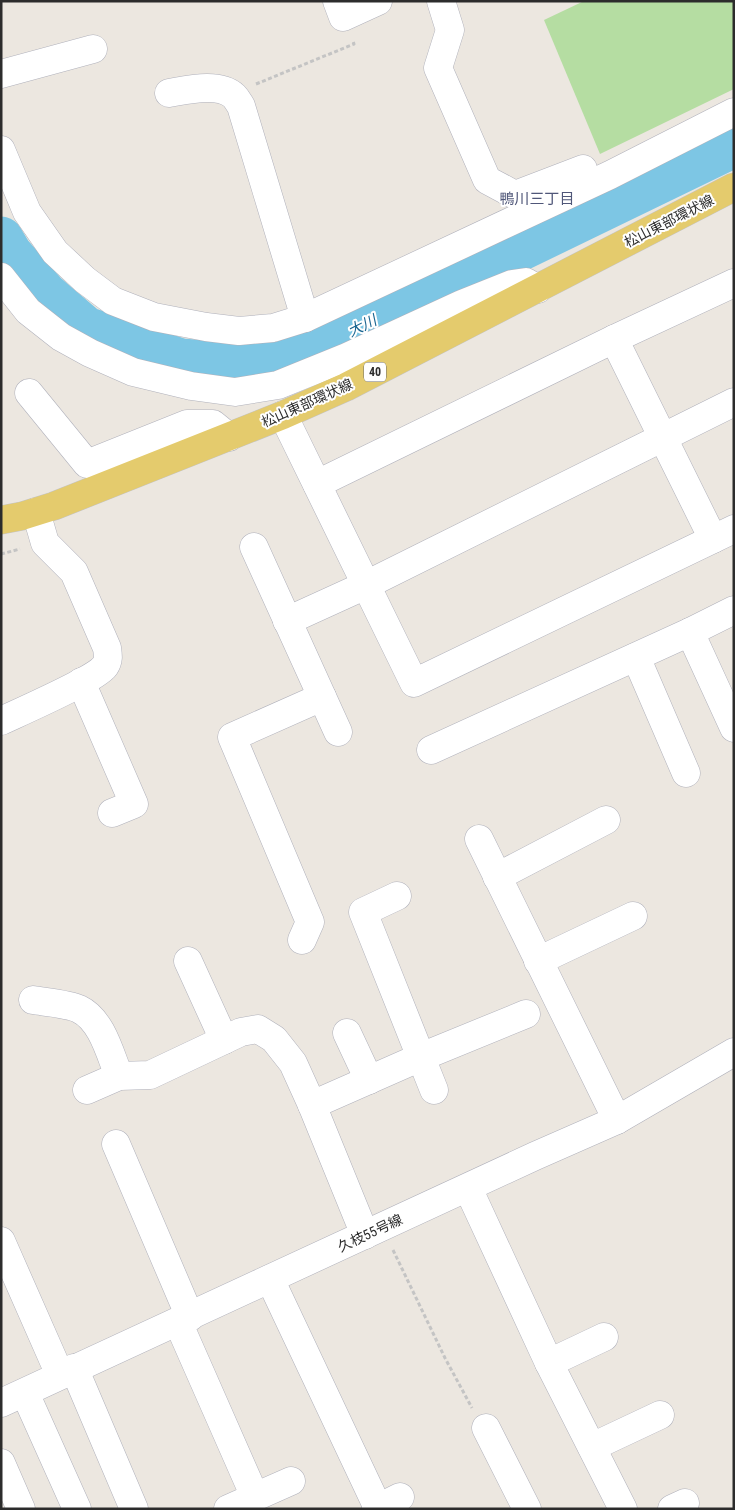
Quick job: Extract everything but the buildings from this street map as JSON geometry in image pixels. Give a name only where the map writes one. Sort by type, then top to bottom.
[{"type":"main road","name":"松山東部環状線","points":[[1,520],[54,506],[229,437],[346,387],[734,188]]},
{"type":"street","points":[[340,9],[378,1]]},
{"type":"street","points":[[441,1],[450,30],[438,68],[487,180],[515,194],[594,165],[657,151]]},
{"type":"street","points":[[1,74],[93,49]]},
{"type":"street","points":[[169,94],[197,88],[219,89],[234,96],[241,106],[305,318]]},
{"type":"street","points":[[1,150],[27,212],[55,252],[85,280],[113,301],[154,318],[240,331],[273,328],[305,318],[601,179],[734,112]]},
{"type":"street","points":[[1,277],[28,311],[61,337],[90,353],[133,372],[191,386],[235,392],[278,385],[347,357],[462,304],[512,284],[526,282],[538,289]]},
{"type":"street","points":[[317,484],[614,339],[734,283]]},
{"type":"street","points":[[282,415],[414,683],[723,534],[663,438],[614,339]]},
{"type":"street","points":[[29,393],[87,464],[187,424],[213,424],[229,437]]},
{"type":"street","points":[[287,621],[366,586],[734,402]]},
{"type":"street","points":[[1,721],[104,668],[109,658],[107,648],[74,572],[45,543],[36,512]]},
{"type":"street","points":[[254,547],[338,732]]},
{"type":"street","points":[[431,750],[636,657],[734,610]]},
{"type":"street","points":[[690,632],[734,728]]},
{"type":"street","points":[[636,657],[686,773]]},
{"type":"street","points":[[80,682],[134,804],[112,814]]},
{"type":"street","points":[[302,940],[310,922],[232,736],[322,697]]},
{"type":"street","points":[[497,877],[606,820]]},
{"type":"street","points":[[479,839],[617,1120]]},
{"type":"street","points":[[397,896],[363,912],[434,1090]]},
{"type":"street","points":[[538,961],[633,916]]},
{"type":"street","points":[[188,961],[224,1040]]},
{"type":"street","points":[[33,1000],[78,1008],[92,1018],[102,1035],[119,1076]]},
{"type":"street","points":[[312,1105],[421,1057],[526,1014]]},
{"type":"street","points":[[87,1090],[119,1076],[150,1075],[241,1032],[258,1029],[274,1039],[293,1064],[373,1231]]},
{"type":"street","points":[[347,1033],[369,1080]]},
{"type":"street","name":"久枝55号線","points":[[13,1398],[535,1156],[617,1120],[734,1052]]},
{"type":"street","points":[[116,1144],[255,1497]]},
{"type":"street","points":[[468,1188],[548,1363],[623,1509]]},
{"type":"street","points":[[1,1242],[134,1509]]},
{"type":"street","points":[[270,1279],[385,1505]]},
{"type":"street","points":[[548,1363],[604,1337]]},
{"type":"street","points":[[13,1398],[77,1509]]},
{"type":"street","points":[[592,1447],[660,1415]]},
{"type":"street","points":[[486,1428],[527,1509]]},
{"type":"street","points":[[1,1463],[21,1509]]},
{"type":"street","points":[[228,1509],[291,1482]]},
{"type":"path","points":[[234,96],[240,90],[354,44],[340,9]]},
{"type":"path","points":[[373,1231],[471,1405],[486,1428]]},
{"type":"green space","points":[[584,1],[734,1],[734,89],[600,154],[544,20]]},
{"type":"waterway","name":"大川","points":[[1,239],[10,254],[45,294],[86,329],[181,361],[242,366],[309,351],[734,145]]},
{"type":"district","name":"鴨川三丁目","points":[[537,199]]}]
